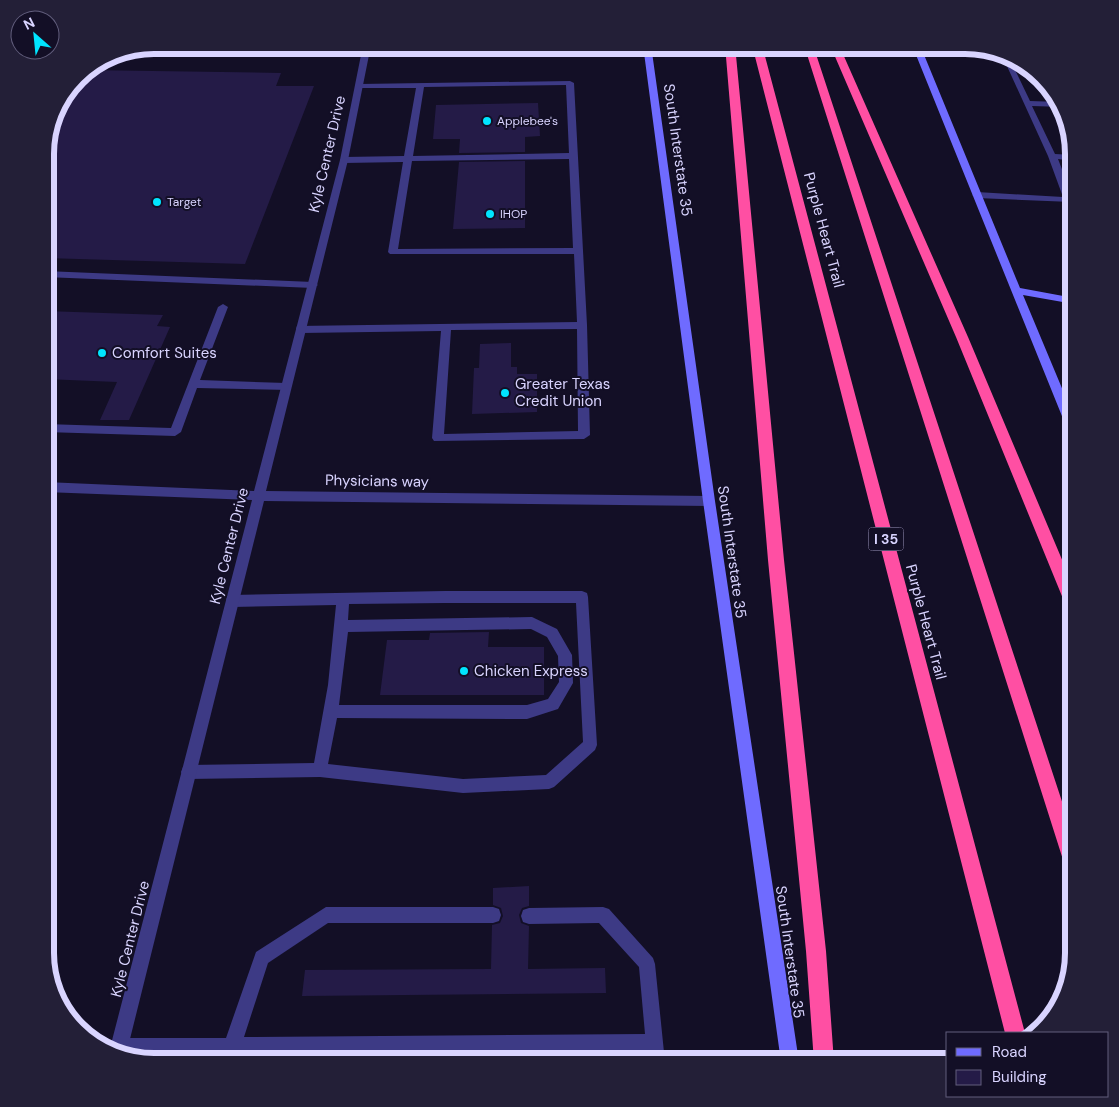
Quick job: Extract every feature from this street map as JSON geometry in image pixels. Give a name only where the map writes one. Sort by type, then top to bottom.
[{"type":"highway","points":[[731,54],[776,560],[816,951],[823,1053]]},
{"type":"highway","name":"Purple Heart Trail","points":[[759,54],[1015,1032]]},
{"type":"highway","points":[[811,54],[1065,838]]},
{"type":"highway","points":[[837,54],[962,337],[1065,584]]},
{"type":"main road","name":"South Interstate 35","points":[[648,54],[709,501],[789,1053]]},
{"type":"main road","points":[[920,54],[1065,409]]},
{"type":"main road","points":[[1016,290],[1065,299]]},
{"type":"street","name":"Kyle Center Drive","points":[[119,1047],[313,286],[344,160],[365,54]]},
{"type":"street","points":[[1008,63],[1052,156],[1065,190]]},
{"type":"street","points":[[359,86],[570,83],[582,325],[584,435],[438,438],[446,327]]},
{"type":"street","points":[[420,85],[393,252],[578,252]]},
{"type":"street","points":[[1027,103],[1052,104]]},
{"type":"street","points":[[344,160],[573,156]]},
{"type":"street","points":[[1052,156],[1065,157]]},
{"type":"street","points":[[977,195],[1065,200]]},
{"type":"street","points":[[54,274],[313,286]]},
{"type":"street","points":[[54,428],[175,432],[223,308]]},
{"type":"street","points":[[302,329],[582,325]]},
{"type":"street","points":[[195,384],[286,386]]},
{"type":"street","name":"Physicians way","points":[[54,487],[258,496],[709,501]]},
{"type":"street","points":[[188,772],[320,770],[464,786],[549,782],[590,745],[582,598],[445,597],[232,601]]},
{"type":"street","points":[[320,770],[332,711],[342,626],[343,599]]},
{"type":"street","points":[[332,711],[527,712],[553,704],[566,682],[565,655],[552,633],[532,623],[342,626]]},
{"type":"street","points":[[230,1053],[262,958],[326,915],[493,915]]},
{"type":"street","points":[[529,916],[603,916],[647,964],[655,1053]]},
{"type":"street","points":[[269,1053],[654,1043]]},
{"type":"street","points":[[138,1052],[193,1053]]},
{"type":"building","name":"Target","points":[[99,70],[281,73],[276,86],[314,86],[245,264],[54,258],[54,147],[56,134],[64,109],[83,83]]},
{"type":"building","name":"Applebee's","points":[[538,103],[540,136],[525,137],[525,152],[459,153],[460,139],[433,139],[436,105]]},
{"type":"building","name":"IHOP","points":[[525,161],[525,228],[453,229],[459,162]]},
{"type":"building","name":"Comfort Suites","points":[[54,311],[163,315],[157,326],[170,327],[129,420],[100,420],[117,382],[54,379]]},
{"type":"building","name":"Greater Texas Credit Union","points":[[511,343],[511,367],[517,367],[517,374],[537,374],[537,412],[472,414],[474,368],[479,368],[480,344]]},
{"type":"building","name":"Chicken Express","points":[[489,632],[488,647],[544,647],[544,695],[380,695],[387,640],[429,640],[430,633]]},
{"type":"building","points":[[529,886],[529,906],[522,908],[519,915],[521,923],[529,926],[528,969],[605,968],[606,993],[302,996],[305,970],[491,969],[492,925],[500,923],[503,916],[501,908],[493,905],[493,888]]},
{"type":"place","name":"Applebee's","points":[[487,121]]},
{"type":"place","name":"Target","points":[[157,202]]},
{"type":"place","name":"IHOP","points":[[490,214]]},
{"type":"place","name":"Comfort Suites","points":[[102,353]]},
{"type":"place","name":"Greater Texas Credit Union","points":[[505,393]]},
{"type":"place","name":"Chicken Express","points":[[464,671]]}]
